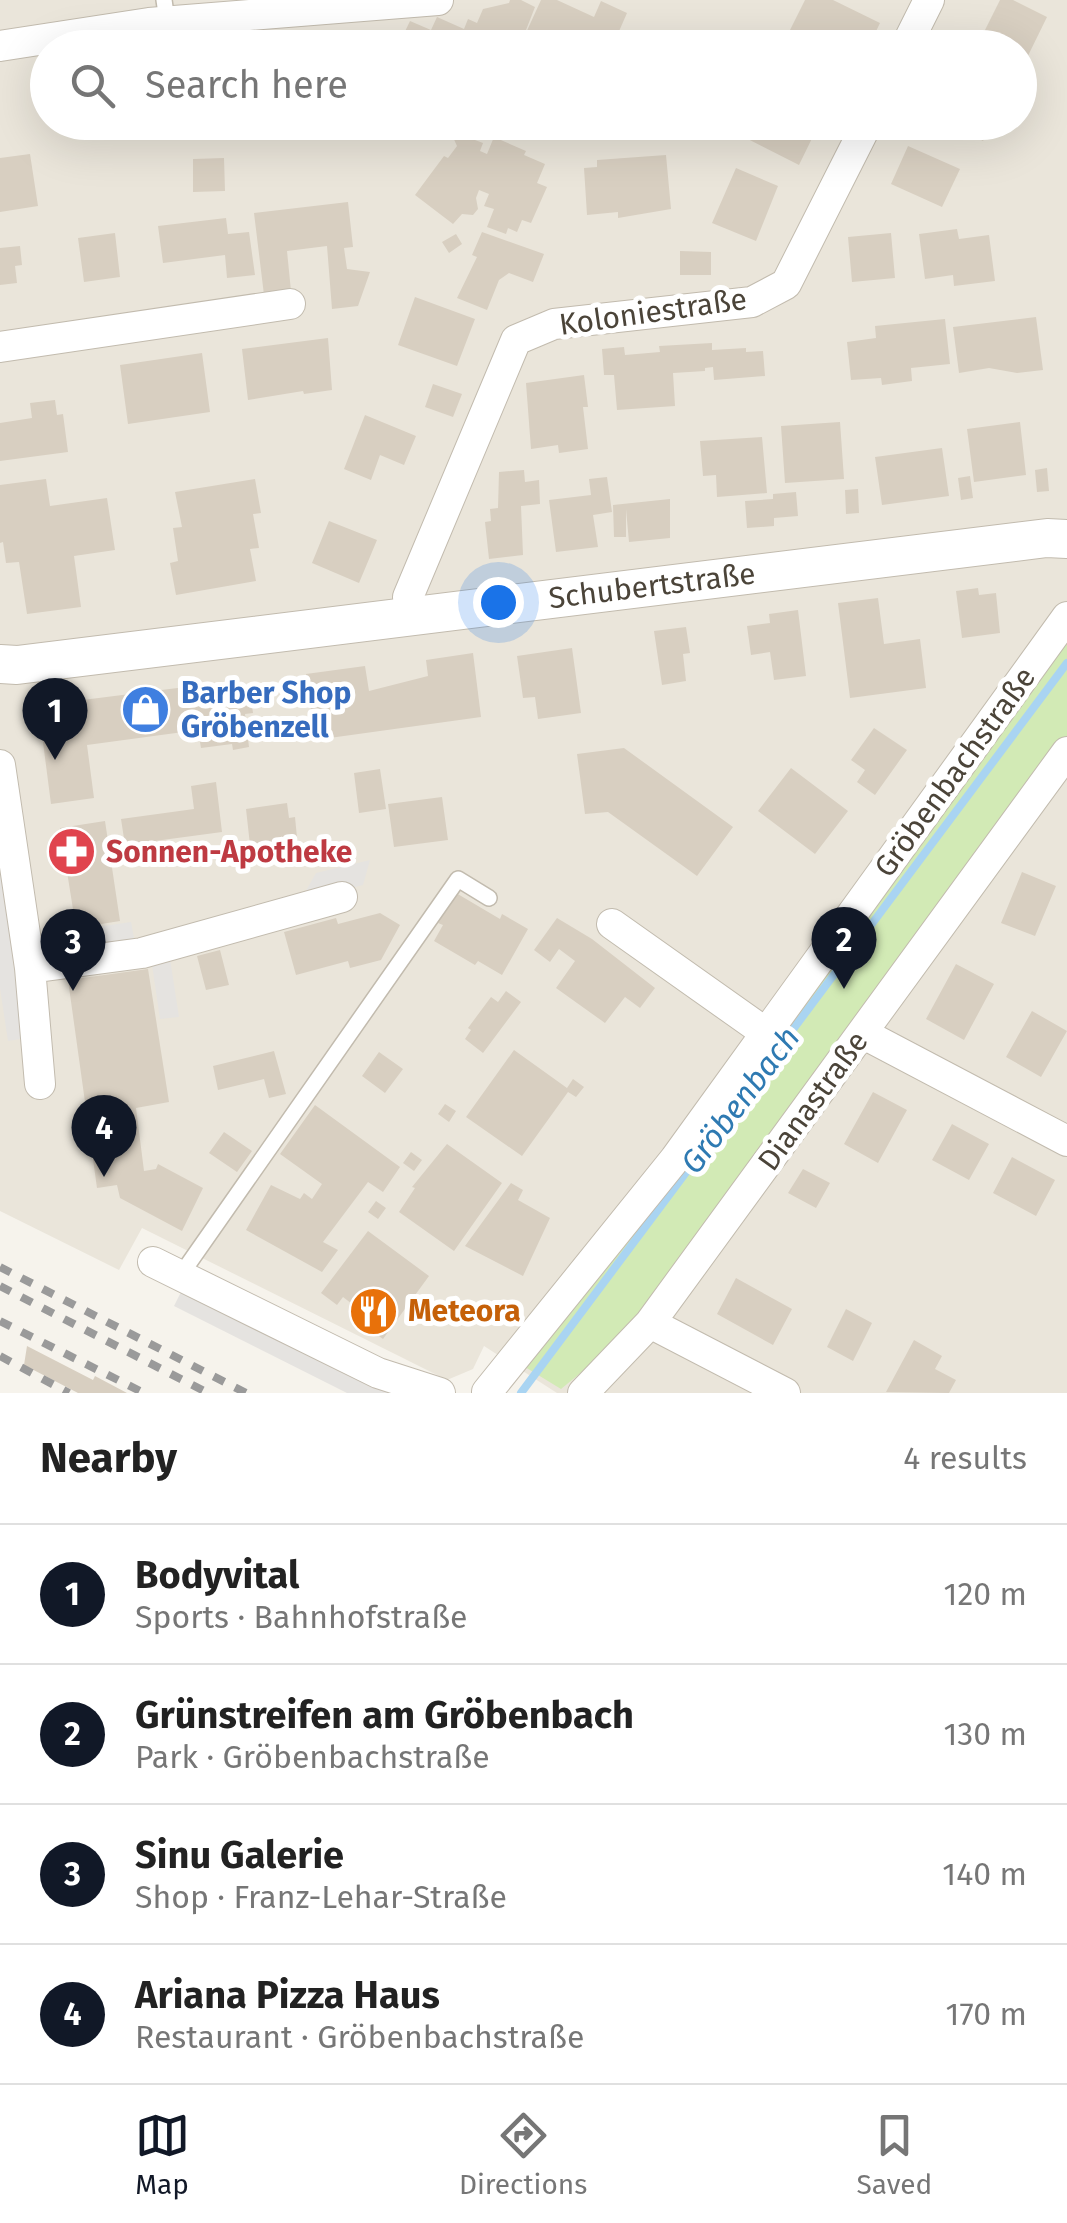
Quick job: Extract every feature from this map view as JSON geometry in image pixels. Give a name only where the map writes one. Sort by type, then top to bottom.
[{"type":"street","points":[[914,30],[928,0]]},
{"type":"street","points":[[76,30],[166,11],[422,1]]},
{"type":"street","points":[[0,46],[30,40]]},
{"type":"street","name":"Koloniestraße","points":[[410,615],[408,598],[516,340],[554,324],[752,302],[786,284],[859,140]]},
{"type":"street","points":[[0,347],[290,304]]},
{"type":"street","name":"Schubertstraße","points":[[0,664],[18,665],[1067,538]]},
{"type":"street","name":"Gröbenbachstraße","points":[[487,1392],[675,1159],[1067,617]]},
{"type":"street","name":"Dianastraße","points":[[583,1393],[650,1323],[1067,752]]},
{"type":"street","points":[[0,765],[30,968],[40,1084]]},
{"type":"street","points":[[30,968],[142,953],[342,898]]},
{"type":"street","points":[[612,924],[766,1033]]},
{"type":"street","points":[[862,1034],[1067,1141]]},
{"type":"street","points":[[167,1269],[378,1373],[440,1393]]},
{"type":"street","points":[[650,1323],[785,1393]]},
{"type":"street","points":[[474,1393],[495,1393]]},
{"type":"lane","points":[[167,1269],[458,878],[490,898]]},
{"type":"shaded area","points":[[0,0],[1067,0],[1067,1393],[557,1393],[484,1346],[473,1369],[447,1380],[142,1228],[119,1270],[0,1211]]},
{"type":"shaded area","points":[[0,811],[33,1037],[8,1041],[0,988]]},
{"type":"shaded area","points":[[370,860],[363,885],[300,901],[316,873]]},
{"type":"shaded area","points":[[131,922],[135,944],[73,954],[70,931]]},
{"type":"shaded area","points":[[168,946],[179,1017],[160,1019],[150,951]]},
{"type":"shaded area","points":[[184,1286],[399,1393],[347,1393],[174,1306]]},
{"type":"green space","points":[[1067,629],[1067,747],[617,1343],[561,1389],[525,1367]]},
{"type":"building","points":[[521,0],[535,7],[526,30],[431,30],[437,17],[464,29],[468,19],[477,23],[483,9]]},
{"type":"building","points":[[541,0],[557,0],[594,17],[601,1],[627,13],[620,30],[527,30]]},
{"type":"building","points":[[805,0],[833,0],[880,23],[877,30],[790,30]]},
{"type":"building","points":[[1000,0],[1013,0],[1047,17],[1037,37],[1037,30],[985,30]]},
{"type":"building","points":[[410,21],[431,30],[406,30]]},
{"type":"building","points":[[454,140],[475,140],[483,143],[480,151],[487,154],[493,140],[501,140],[545,164],[537,183],[547,187],[531,223],[522,220],[517,232],[508,228],[506,234],[487,227],[494,209],[484,206],[489,194],[479,190],[478,209],[473,215],[462,214],[453,224],[415,195],[444,156],[448,158],[457,146]]},
{"type":"building","points":[[750,140],[811,140],[799,165]]},
{"type":"building","points":[[908,146],[960,169],[942,207],[891,184]]},
{"type":"building","points":[[30,154],[38,206],[0,212],[0,158]]},
{"type":"building","points":[[666,155],[671,209],[618,218],[618,212],[587,215],[584,168],[597,167],[597,160]]},
{"type":"building","points":[[224,158],[225,191],[193,192],[193,159]]},
{"type":"building","points":[[736,168],[778,186],[756,241],[712,223]]},
{"type":"building","points":[[348,202],[353,247],[344,248],[347,269],[370,272],[358,306],[332,309],[327,246],[287,251],[291,291],[264,295],[254,213]]},
{"type":"building","points":[[226,218],[228,234],[249,232],[255,275],[227,278],[225,255],[163,263],[158,226]]},
{"type":"building","points":[[957,229],[959,239],[989,235],[995,281],[954,286],[953,275],[925,279],[919,234]]},
{"type":"building","points":[[482,232],[544,254],[533,282],[509,273],[499,280],[487,310],[457,298],[477,257],[472,255]]},
{"type":"building","points":[[115,233],[120,277],[84,282],[78,238]]},
{"type":"building","points":[[891,233],[895,278],[852,282],[848,237]]},
{"type":"building","points":[[456,234],[462,244],[449,253],[442,242]]},
{"type":"building","points":[[20,246],[22,265],[15,266],[17,283],[0,285],[0,248]]},
{"type":"building","points":[[680,251],[711,252],[711,275],[680,275]]},
{"type":"building","points":[[415,297],[475,319],[457,366],[398,345]]},
{"type":"building","points":[[1036,317],[1043,370],[1017,373],[989,368],[959,373],[953,327]]},
{"type":"building","points":[[945,319],[950,364],[911,368],[912,381],[882,385],[881,378],[851,380],[847,342],[876,338],[875,326]]},
{"type":"building","points":[[328,338],[332,390],[248,400],[242,349]]},
{"type":"building","points":[[712,343],[712,350],[763,351],[765,376],[714,380],[713,367],[673,373],[675,406],[617,410],[614,375],[604,375],[602,349],[624,347],[625,355],[660,352],[659,346]]},
{"type":"building","points":[[202,353],[210,412],[128,424],[120,365]]},
{"type":"building","points":[[584,375],[588,449],[559,453],[558,445],[531,449],[526,383]]},
{"type":"building","points":[[433,384],[462,394],[453,417],[425,407]]},
{"type":"building","points":[[55,400],[57,415],[63,414],[68,452],[0,461],[0,423],[32,418],[30,403]]},
{"type":"building","points":[[365,415],[416,436],[404,465],[380,455],[371,480],[344,469]]},
{"type":"building","points":[[840,422],[844,479],[785,483],[781,426]]},
{"type":"building","points":[[1020,422],[1026,475],[974,482],[967,429]]},
{"type":"building","points":[[762,437],[767,493],[717,497],[716,475],[703,476],[700,441]]},
{"type":"building","points":[[942,448],[949,496],[882,505],[875,457]]},
{"type":"building","points":[[1047,468],[1049,491],[1037,492],[1035,470]]},
{"type":"building","points":[[524,470],[525,482],[539,480],[540,504],[521,506],[523,555],[489,559],[485,522],[491,521],[490,509],[498,508],[499,472]]},
{"type":"building","points":[[970,476],[973,498],[961,500],[958,478]]},
{"type":"building","points":[[607,477],[612,512],[593,515],[598,547],[556,552],[549,500],[591,495],[589,479]]},
{"type":"building","points":[[46,479],[50,506],[107,498],[115,550],[74,556],[81,607],[27,614],[19,562],[6,563],[3,542],[0,543],[0,485]]},
{"type":"building","points":[[255,479],[261,513],[253,514],[259,548],[250,549],[256,581],[176,595],[170,563],[178,561],[173,528],[182,527],[175,492]]},
{"type":"building","points":[[858,489],[859,513],[846,514],[845,490]]},
{"type":"building","points":[[796,492],[798,516],[774,518],[774,526],[747,528],[745,501]]},
{"type":"building","points":[[670,499],[670,538],[629,542],[626,509],[626,537],[614,537],[613,505]]},
{"type":"building","points":[[329,521],[377,540],[359,583],[312,563]]},
{"type":"building","points":[[978,588],[979,595],[996,593],[1000,633],[962,638],[956,591]]},
{"type":"building","points":[[878,598],[884,644],[920,639],[926,688],[850,698],[838,603]]},
{"type":"building","points":[[798,610],[806,676],[774,680],[770,652],[751,655],[747,626],[770,623],[769,614]]},
{"type":"building","points":[[686,627],[690,653],[683,654],[686,681],[662,685],[654,631]]},
{"type":"building","points":[[572,648],[581,713],[538,719],[535,697],[523,698],[517,656]]},
{"type":"building","points":[[473,653],[481,717],[315,740],[306,674],[365,666],[369,691],[428,676],[426,660]]},
{"type":"building","points":[[217,683],[218,690],[249,686],[253,713],[245,714],[249,747],[233,750],[232,744],[201,748],[198,730],[87,745],[94,798],[51,804],[40,719],[51,718],[50,711],[68,709],[67,702]]},
{"type":"building","points":[[874,728],[907,750],[875,795],[857,782],[865,770],[851,760]]},
{"type":"building","points":[[624,748],[733,827],[697,876],[608,812],[585,814],[577,754]]},
{"type":"building","points":[[791,768],[848,811],[815,854],[758,811]]},
{"type":"building","points":[[380,769],[386,809],[359,813],[354,773]]},
{"type":"building","points":[[216,782],[222,832],[125,845],[121,819],[194,809],[191,786]]},
{"type":"building","points":[[442,797],[448,840],[394,847],[388,804]]},
{"type":"building","points":[[287,803],[289,818],[295,817],[298,848],[251,854],[246,809]]},
{"type":"building","points":[[105,821],[120,921],[76,928],[60,828]]},
{"type":"building","points":[[1022,872],[1056,886],[1035,936],[1001,923]]},
{"type":"building","points":[[456,893],[500,919],[502,914],[528,929],[502,975],[478,961],[475,965],[434,941],[443,925],[438,923]]},
{"type":"building","points":[[380,913],[400,925],[381,960],[350,968],[348,961],[296,975],[284,932],[336,918],[338,924]]},
{"type":"building","points":[[557,918],[592,939],[655,988],[640,1008],[625,997],[605,1023],[556,988],[575,961],[559,949],[550,962],[534,950]]},
{"type":"building","points":[[220,950],[229,985],[206,990],[197,956]]},
{"type":"building","points":[[956,964],[994,984],[964,1040],[926,1019]]},
{"type":"building","points":[[148,969],[169,1102],[136,1108],[144,1171],[156,1169],[158,1164],[203,1188],[182,1231],[120,1198],[117,1185],[97,1188],[68,980]]},
{"type":"building","points":[[506,991],[521,1002],[483,1053],[465,1039],[471,1030],[468,1028],[491,997],[498,1002]]},
{"type":"building","points":[[1032,1011],[1067,1031],[1041,1077],[1006,1057]]},
{"type":"building","points":[[514,1050],[567,1088],[573,1079],[584,1087],[576,1097],[568,1092],[522,1156],[466,1117]]},
{"type":"building","points":[[274,1051],[286,1094],[269,1098],[264,1079],[218,1090],[213,1066]]},
{"type":"building","points":[[379,1052],[403,1069],[385,1093],[362,1076]]},
{"type":"building","points":[[873,1092],[907,1110],[878,1163],[844,1144]]},
{"type":"building","points":[[445,1104],[456,1111],[449,1122],[438,1114]]},
{"type":"building","points":[[315,1105],[400,1167],[383,1192],[368,1182],[323,1242],[338,1250],[322,1272],[246,1230],[271,1185],[300,1199],[304,1193],[312,1199],[322,1184],[280,1154]]},
{"type":"building","points":[[952,1124],[989,1144],[969,1180],[932,1160]]},
{"type":"building","points":[[224,1132],[252,1151],[237,1172],[209,1153]]},
{"type":"building","points":[[447,1144],[502,1183],[454,1251],[399,1212],[415,1188],[412,1187]]},
{"type":"building","points":[[411,1152],[422,1160],[414,1171],[403,1163]]},
{"type":"building","points":[[1012,1157],[1055,1180],[1036,1216],[993,1193]]},
{"type":"building","points":[[803,1169],[830,1183],[816,1208],[788,1193]]},
{"type":"building","points":[[511,1183],[523,1190],[518,1200],[550,1218],[523,1276],[465,1246]]},
{"type":"building","points":[[376,1201],[386,1208],[378,1219],[368,1212]]},
{"type":"building","points":[[368,1231],[429,1276],[383,1339],[368,1328],[373,1320],[343,1297],[337,1305],[321,1293]]},
{"type":"building","points":[[736,1278],[792,1309],[773,1345],[717,1314]]},
{"type":"building","points":[[846,1309],[872,1323],[853,1361],[827,1347]]},
{"type":"building","points":[[914,1340],[942,1356],[935,1369],[956,1380],[949,1393],[886,1392]]},
{"type":"building","points":[[27,1346],[127,1393],[78,1393],[24,1365]]},
{"type":"waterway","name":"Gröbenbach","points":[[521,1393],[1067,663]]},
{"type":"railway","points":[[0,1267],[246,1393]]},
{"type":"railway","points":[[0,1286],[208,1393]]},
{"type":"railway","points":[[0,1321],[144,1393]]},
{"type":"railway","points":[[0,1356],[69,1393]]},
{"type":"place","name":"Barber Shop Gröbenzell","points":[[146,710]]},
{"type":"place","name":"Bodyvital","points":[[55,760]]},
{"type":"place","name":"Sonnen-Apotheke","points":[[71,852]]},
{"type":"place","name":"Grünstreifen am Gröbenbach","points":[[844,989]]},
{"type":"place","name":"Sinu Galerie","points":[[73,991]]},
{"type":"place","name":"Ariana Pizza Haus","points":[[104,1177]]},
{"type":"place","name":"Meteora","points":[[373,1311]]}]
